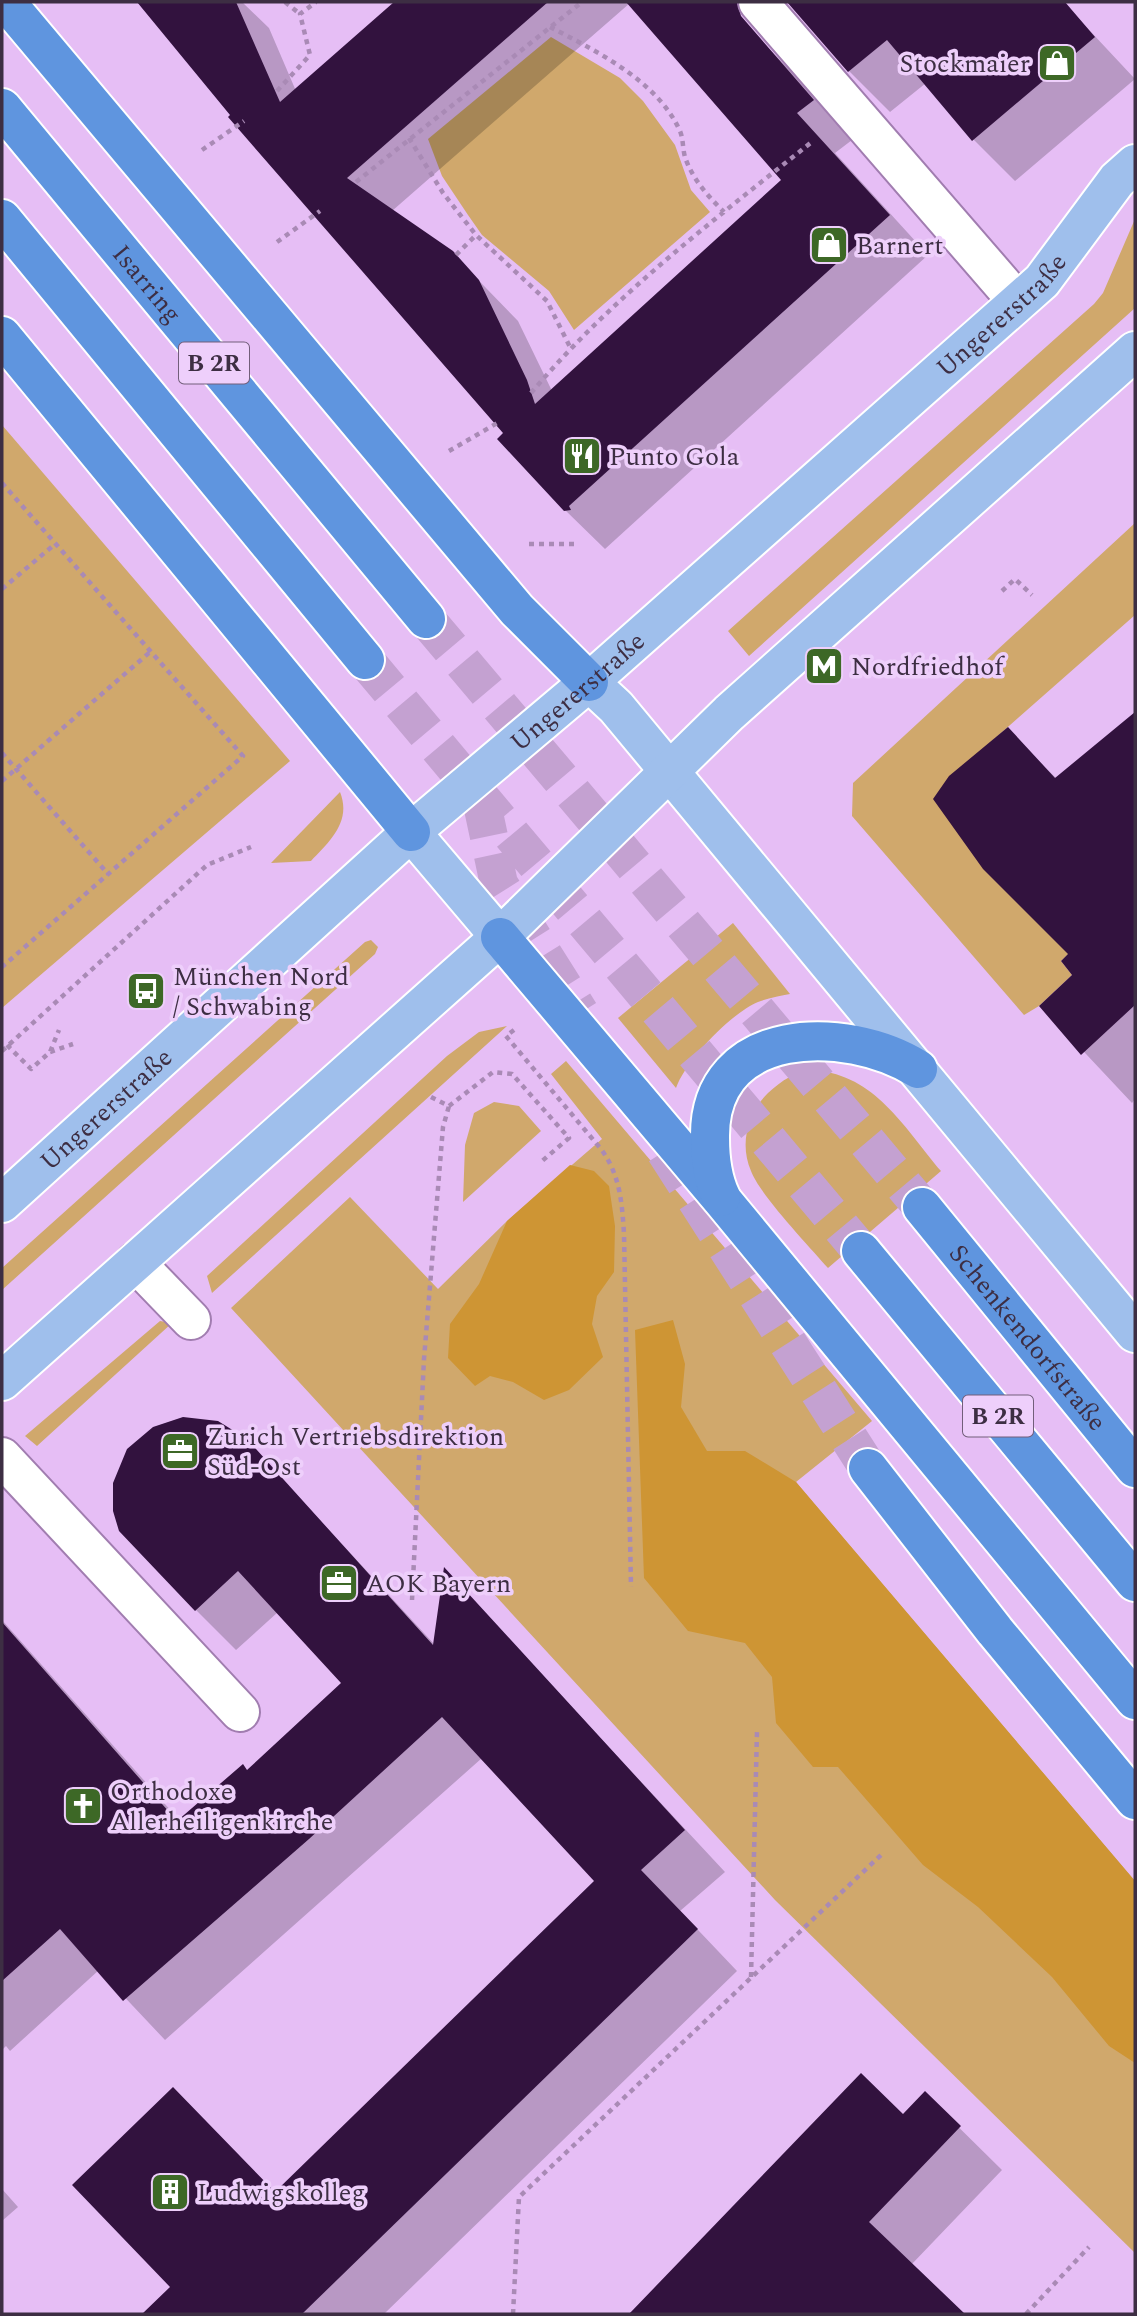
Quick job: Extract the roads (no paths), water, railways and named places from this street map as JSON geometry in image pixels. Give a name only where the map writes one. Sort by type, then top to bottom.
[{"type":"highway","points":[[6,2],[517,610],[589,682]]},
{"type":"highway","name":"Isarring","points":[[2,108],[426,619]]},
{"type":"highway","name":"B 2R","points":[[2,219],[366,660]]},
{"type":"highway","points":[[2,337],[411,832]]},
{"type":"highway","points":[[499,937],[723,1200],[1135,1700]]},
{"type":"highway","points":[[723,1200],[711,1158],[710,1131],[714,1103],[731,1075],[759,1051],[796,1041],[822,1040],[884,1053],[918,1069]]},
{"type":"highway","name":"Schenkendorfstraße","points":[[922,1207],[1135,1468]]},
{"type":"highway","name":"B 2R","points":[[861,1251],[1135,1582]]},
{"type":"highway","points":[[868,1468],[995,1631],[1135,1800]]},
{"type":"main road","name":"Ungererstraße","points":[[2,1203],[411,832],[589,682],[1018,302],[1049,273],[1117,180],[1135,164]]},
{"type":"main road","points":[[2,1381],[499,937],[729,713],[1135,351]]},
{"type":"main road","points":[[589,682],[616,708],[670,772],[1135,1333]]},
{"type":"main road","points":[[411,832],[499,937]]},
{"type":"lane","points":[[758,2],[1018,302]]},
{"type":"lane","points":[[135,1262],[191,1320]]},
{"type":"lane","points":[[2,1457],[240,1712]]},
{"type":"tunnel","points":[[426,619],[922,1207]]},
{"type":"tunnel","points":[[365,660],[861,1251]]},
{"type":"tunnel","points":[[481,799],[499,884],[580,1013]]},
{"type":"tunnel","points":[[665,1151],[868,1468]]},
{"type":"place","name":"Stockmaier","points":[[1057,63]]},
{"type":"place","name":"Barnert","points":[[829,245]]},
{"type":"place","name":"Punto Gola","points":[[582,456]]},
{"type":"place","name":"Nordfriedhof","points":[[824,666]]},
{"type":"place","name":"München Nord / Schwabing","points":[[146,991]]},
{"type":"place","name":"Zurich Vertriebsdirektion Süd-Ost","points":[[180,1451]]},
{"type":"place","name":"AOK Bayern","points":[[339,1583]]},
{"type":"place","name":"Orthodoxe Allerheiligenkirche","points":[[83,1806]]},
{"type":"place","name":"Ludwigskolleg","points":[[170,2192]]}]
